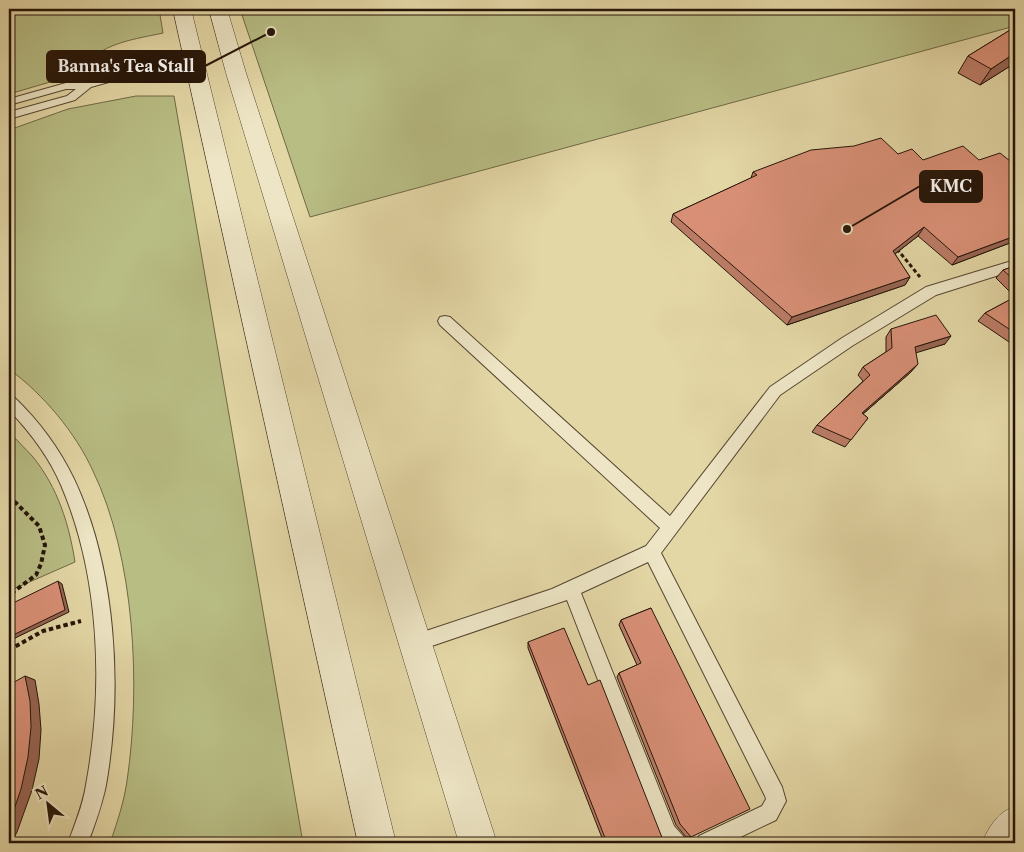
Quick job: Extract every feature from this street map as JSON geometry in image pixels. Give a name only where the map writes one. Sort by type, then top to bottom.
[{"type":"street","points":[[182,9],[377,843]]},
{"type":"street","points":[[218,9],[414,643],[478,843]]},
{"type":"street","points":[[194,55],[228,46]]},
{"type":"street","points":[[1001,843],[1015,824]]},
{"type":"lane","points":[[9,102],[66,86],[88,86],[194,55]]},
{"type":"lane","points":[[9,116],[71,98],[88,86]]},
{"type":"lane","points":[[414,643],[571,590],[652,552],[775,391],[847,342],[931,291],[1015,265]]},
{"type":"lane","points":[[445,321],[671,527]]},
{"type":"lane","points":[[9,401],[36,431],[53,456],[68,484],[80,513],[96,581],[101,620],[103,698],[99,757],[96,786],[89,814],[78,843]]},
{"type":"lane","points":[[652,552],[776,794],[776,802],[769,813],[706,843]]},
{"type":"lane","points":[[571,590],[667,833],[676,843]]},
{"type":"path","points":[[897,249],[931,291]]},
{"type":"path","points":[[9,496],[39,526],[45,545],[41,564],[36,575],[9,595]]},
{"type":"path","points":[[9,650],[43,631],[82,620],[101,620]]},
{"type":"green space","points":[[9,9],[159,9],[163,33],[130,40],[107,48],[97,54],[91,62],[88,71],[9,94]]},
{"type":"green space","points":[[240,9],[1015,9],[1015,26],[310,217]]},
{"type":"green space","points":[[136,96],[174,96],[303,843],[110,843],[124,797],[131,744],[133,664],[126,582],[118,543],[107,505],[86,456],[68,428],[46,402],[9,369],[9,130],[68,109]]},
{"type":"green space","points":[[9,431],[42,469],[56,494],[66,520],[75,562],[9,591]]},
{"type":"building","points":[[1015,27],[1015,53],[991,69],[968,56]]},
{"type":"building","points":[[881,138],[898,154],[912,149],[923,160],[963,146],[979,160],[1000,153],[1015,165],[1015,236],[958,257],[924,227],[893,251],[910,277],[792,317],[673,214],[757,175],[753,172],[811,150],[854,146]]},
{"type":"building","points":[[1015,266],[1015,281],[1003,270]]},
{"type":"building","points":[[1015,297],[1015,333],[985,313]]},
{"type":"building","points":[[936,315],[951,336],[915,347],[918,364],[862,413],[868,418],[851,440],[817,425],[870,375],[863,367],[892,348],[891,329]]},
{"type":"building","points":[[58,581],[65,610],[9,637],[9,605]]},
{"type":"building","points":[[651,608],[750,809],[691,837],[680,824],[619,673],[641,663],[621,620]]},
{"type":"building","points":[[564,628],[588,685],[600,680],[663,840],[666,843],[607,843],[528,642]]},
{"type":"building","points":[[25,676],[30,701],[31,727],[28,757],[21,789],[9,824],[9,685]]},
{"type":"place","name":"Banna's Tea Stall","points":[[271,32]]},
{"type":"place","name":"KMC","points":[[847,229]]}]
